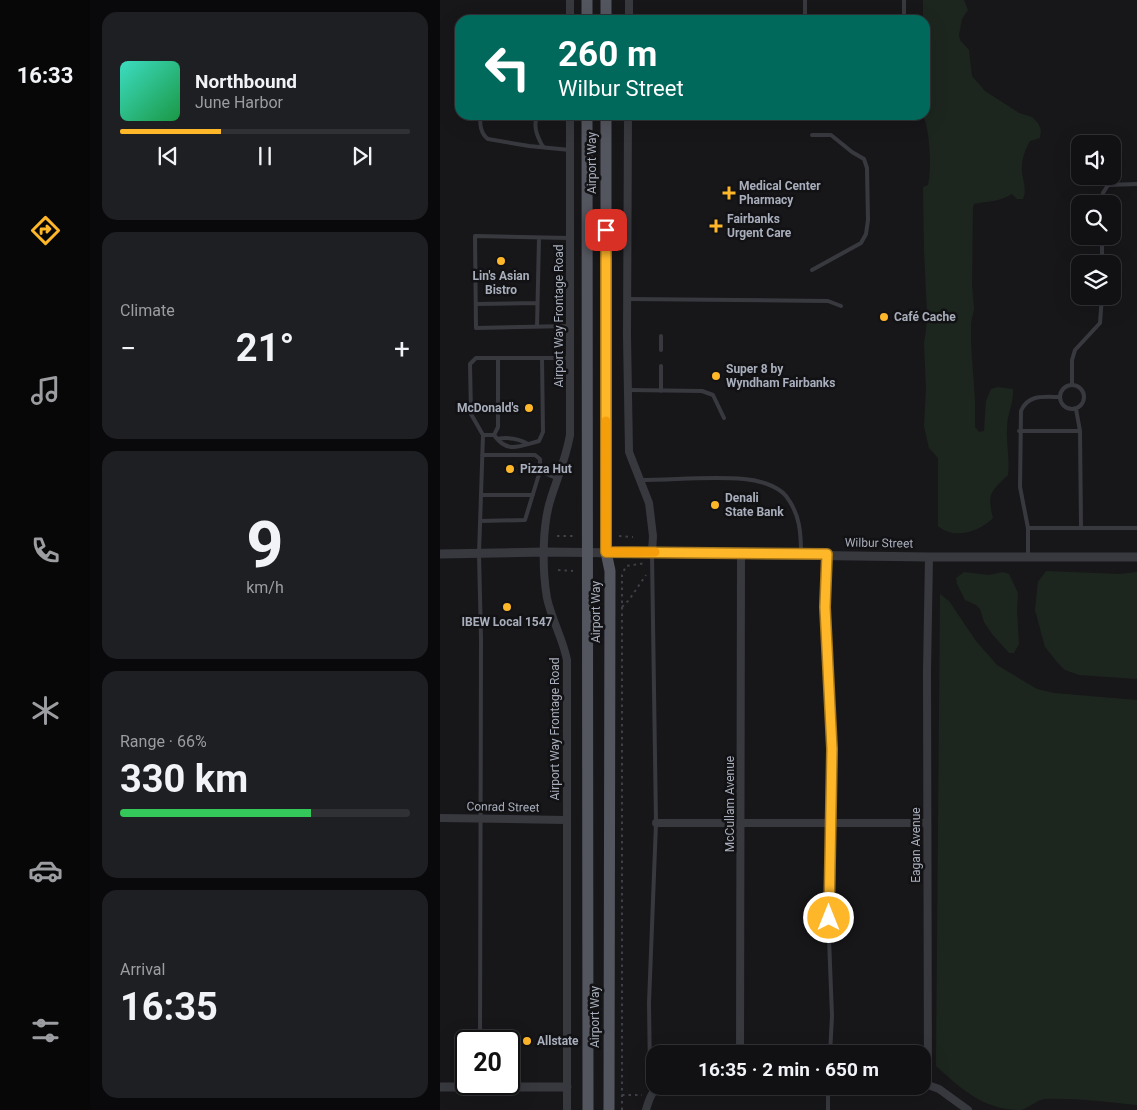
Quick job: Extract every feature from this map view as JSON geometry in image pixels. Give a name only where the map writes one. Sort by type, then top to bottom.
[{"type":"main road","points":[[587,0],[587,15]]},
{"type":"main road","points":[[606,0],[606,15]]},
{"type":"main road","name":"Airport Way","points":[[587,120],[588,1110]]},
{"type":"main road","name":"Airport Way","points":[[606,120],[606,552],[610,571],[609,1110]]},
{"type":"street","points":[[570,0],[570,15]]},
{"type":"street","points":[[629,0],[629,15]]},
{"type":"street","name":"Airport Way Frontage Road","points":[[567,1110],[567,660],[563,642],[547,600],[544,552],[550,499],[567,454],[570,435],[570,120]]},
{"type":"street","points":[[628,120],[629,452],[649,503],[653,536],[652,552]]},
{"type":"street","name":"Wilbur Street","points":[[440,554],[652,552],[928,557],[1137,557]]},
{"type":"street","name":"McCullam Avenue","points":[[740,1045],[741,554]]},
{"type":"street","name":"Eagan Avenue","points":[[925,1045],[928,557]]},
{"type":"street","name":"Conrad Street","points":[[440,818],[566,820]]},
{"type":"street","points":[[656,823],[927,822]]},
{"type":"street","points":[[440,1087],[455,1086]]},
{"type":"street","points":[[520,1086],[567,1087]]},
{"type":"street","name":"Eagan Avenue","points":[[931,1087],[939,1089],[968,1110]]},
{"type":"street","points":[[646,1110],[651,1095]]},
{"type":"lane","points":[[804,0],[805,15]]},
{"type":"lane","points":[[904,0],[904,15]]},
{"type":"lane","points":[[479,120],[484,136],[488,139],[543,148],[570,150]]},
{"type":"lane","points":[[536,120],[536,135],[543,148]]},
{"type":"lane","points":[[812,135],[831,135],[864,159],[867,168],[868,220],[866,234],[861,243],[812,270]]},
{"type":"lane","points":[[1103,195],[1108,185],[1137,184]]},
{"type":"lane","points":[[569,326],[476,328],[475,236],[570,238]]},
{"type":"lane","points":[[537,327],[539,238]]},
{"type":"lane","points":[[628,299],[828,301],[841,306]]},
{"type":"lane","points":[[476,304],[537,303]]},
{"type":"lane","points":[[1072,384],[1073,355],[1078,346],[1100,323],[1101,305]]},
{"type":"lane","points":[[661,336],[661,350]]},
{"type":"lane","points":[[480,1030],[479,818],[481,639],[479,554],[483,435],[470,414],[470,364],[476,358],[570,358]]},
{"type":"lane","points":[[495,437],[498,427],[498,358]]},
{"type":"lane","points":[[495,437],[500,443],[517,448],[539,441],[543,432],[542,358]]},
{"type":"lane","points":[[661,366],[661,390]]},
{"type":"lane","points":[[1072,384],[1080,387],[1084,394],[1084,402],[1076,409],[1064,406],[1060,397],[1064,387],[1072,384]]},
{"type":"lane","points":[[628,390],[702,391],[714,395],[724,418]]},
{"type":"lane","points":[[1028,558],[1028,528],[1020,487],[1020,411],[1028,400],[1033,398],[1060,397]]},
{"type":"lane","points":[[1076,409],[1080,431],[1081,528]]},
{"type":"lane","points":[[1020,431],[1080,431]]},
{"type":"lane","points":[[483,435],[520,439],[528,444]]},
{"type":"lane","points":[[480,521],[525,520],[540,471],[540,459],[535,455],[482,454]]},
{"type":"lane","points":[[540,471],[558,478]]},
{"type":"lane","points":[[639,480],[745,479],[768,484],[784,494],[795,511],[800,527],[801,554]]},
{"type":"lane","points":[[481,495],[533,495]]},
{"type":"lane","points":[[1028,528],[1137,528]]},
{"type":"lane","points":[[650,1045],[649,1003],[656,823],[652,552]]},
{"type":"lane","points":[[827,554],[825,607],[832,749],[829,938],[832,1016],[830,1045]]},
{"type":"lane","points":[[828,1095],[828,1110]]},
{"type":"path","points":[[557,536],[573,536]]},
{"type":"path","points":[[619,536],[633,536]]},
{"type":"path","points":[[622,1110],[622,571],[626,566],[633,564],[653,563]]},
{"type":"path","points":[[622,607],[629,600],[653,563]]},
{"type":"path","points":[[558,570],[573,571]]},
{"type":"shaded area","points":[[923,0],[964,0],[968,10],[962,19],[959,35],[960,40],[969,50],[972,76],[985,91],[1019,113],[1032,117],[1038,123],[1041,130],[1040,138],[1030,141],[1024,155],[1022,163],[1025,189],[1023,199],[1017,199],[1012,194],[998,200],[974,204],[973,208],[972,285],[974,309],[971,323],[971,344],[975,427],[979,432],[984,431],[986,401],[991,389],[998,387],[1013,389],[1013,394],[1007,423],[1008,475],[997,486],[990,498],[993,518],[981,527],[966,533],[951,533],[938,526],[938,458],[929,448],[924,426],[926,389],[924,343],[927,312],[923,187],[928,185],[930,160],[929,140],[924,120],[930,120],[930,15],[923,15]]},
{"type":"shaded area","points":[[1046,571],[1119,574],[1137,572],[1137,679],[1079,675],[1065,670],[1057,662],[1045,647],[1035,610],[1038,582]]},
{"type":"shaded area","points":[[964,572],[989,575],[1003,572],[1009,574],[1018,593],[1019,644],[1014,653],[1009,653],[992,634],[984,622],[980,609],[965,600],[956,578]]},
{"type":"shaded area","points":[[940,594],[949,601],[976,641],[997,665],[1037,689],[1054,693],[1137,700],[1137,1105],[1045,1099],[1021,1110],[1008,1109],[974,1097],[936,1066]]},
{"type":"slow traffic","points":[[606,421],[606,552],[655,552]]},
{"type":"place","name":"Medical Center Pharmacy","points":[[729,193]]},
{"type":"place","name":"Fairbanks Urgent Care","points":[[716,226]]},
{"type":"place","name":"Lin's Asian Bistro","points":[[501,261]]},
{"type":"place","name":"Café Cache","points":[[884,317]]},
{"type":"place","name":"Super 8 by Wyndham Fairbanks","points":[[716,376]]},
{"type":"place","name":"McDonald's","points":[[529,408]]},
{"type":"place","name":"Pizza Hut","points":[[510,469]]},
{"type":"place","name":"Denali State Bank","points":[[715,505]]},
{"type":"place","name":"IBEW Local 1547","points":[[507,607]]},
{"type":"place","name":"Allstate","points":[[527,1041]]},
{"type":"route","points":[[606,230],[606,552],[827,554],[825,607],[832,749],[829,918]]}]
